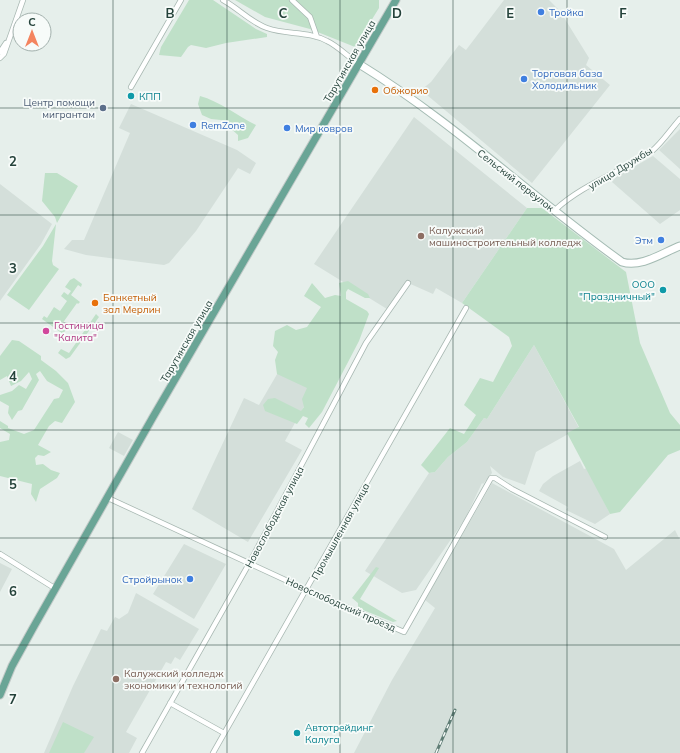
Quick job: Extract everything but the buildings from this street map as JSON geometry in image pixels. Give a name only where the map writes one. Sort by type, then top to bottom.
[{"type":"main road","name":"Тарутинская улица","points":[[0,695],[12,666],[396,0]]},
{"type":"street","points":[[0,58],[4,54],[23,0]]},
{"type":"street","points":[[131,87],[181,0]]},
{"type":"street","points":[[223,0],[246,17],[266,28],[292,34],[317,37],[327,41],[359,64]]},
{"type":"street","points":[[292,0],[310,17],[317,37]]},
{"type":"street","points":[[0,52],[9,39]]},
{"type":"street","name":"Сельский переулок","points":[[359,64],[383,79],[433,115],[607,252],[622,262],[638,264],[680,246]]},
{"type":"street","name":"улица Дружбы","points":[[555,210],[562,203],[602,178],[652,151],[680,119]]},
{"type":"street","name":"Новослободская улица","points":[[142,753],[250,562],[366,343],[408,283]]},
{"type":"street","name":"Промышленная улица","points":[[213,753],[466,308]]},
{"type":"street","name":"Новослободский проезд","points":[[108,498],[250,562],[307,590],[404,632],[491,478],[495,478],[512,489],[605,537]]},
{"type":"street","points":[[0,554],[56,589]]},
{"type":"street","points":[[170,703],[224,733]]},
{"type":"shaded area","points":[[504,0],[549,0],[560,11],[589,58],[586,65],[610,85],[532,183],[421,90],[431,82],[459,45],[466,50]]},
{"type":"shaded area","points":[[131,104],[237,150],[256,163],[250,174],[238,168],[196,231],[169,263],[164,265],[86,255],[64,249],[72,240],[84,240],[130,133],[119,128]]},
{"type":"shaded area","name":"Калужский машиностроительный колледж","points":[[414,117],[527,208],[462,303],[436,288],[433,294],[406,282],[387,309],[314,264]]},
{"type":"shaded area","points":[[680,129],[680,169],[659,150]]},
{"type":"shaded area","points":[[653,156],[680,179],[680,210],[660,224],[612,182],[616,177]]},
{"type":"shaded area","points":[[0,184],[52,224],[41,244],[0,301]]},
{"type":"shaded area","points":[[534,345],[579,428],[536,452],[525,485],[503,477],[490,466],[492,473],[483,484],[482,483],[465,519],[416,590],[402,593],[365,571],[429,473],[435,472],[448,457],[467,442],[484,418],[487,419]]},
{"type":"shaded area","points":[[283,364],[317,383],[285,441],[302,450],[248,542],[192,509],[244,398],[259,405]]},
{"type":"shaded area","points":[[118,432],[133,440],[124,456],[109,448]]},
{"type":"shaded area","points":[[580,461],[584,469],[587,468],[610,514],[595,524],[566,510],[568,507],[539,491],[543,484],[553,476]]},
{"type":"shaded area","points":[[492,483],[614,549],[626,570],[675,530],[680,540],[680,753],[354,753],[392,680],[435,608],[425,600]]},
{"type":"shaded area","name":"Стройрынок","points":[[184,544],[226,564],[194,619],[153,594]]},
{"type":"shaded area","points":[[0,563],[12,569],[0,592]]},
{"type":"shaded area","name":"Калужский колледж экономики и технологий","points":[[136,593],[199,629],[180,660],[175,657],[171,664],[166,662],[126,732],[137,738],[129,753],[44,753],[73,686],[101,629],[107,631],[115,617],[119,619],[128,613]]},
{"type":"green space","points":[[189,0],[213,0],[256,29],[267,34],[267,37],[226,43],[206,48],[191,45],[181,57],[159,55],[161,47]]},
{"type":"green space","points":[[235,0],[379,0],[379,8],[355,47],[310,29],[265,17]]},
{"type":"green space","points":[[200,96],[221,105],[256,125],[248,138],[238,141],[238,135],[221,120],[211,119],[202,115],[198,104]]},
{"type":"green space","points":[[45,173],[57,173],[78,186],[57,223],[55,217],[42,201]]},
{"type":"green space","points":[[527,208],[542,208],[626,272],[640,343],[670,413],[680,425],[680,450],[668,455],[620,512],[610,514],[567,433],[579,427],[534,345],[487,419],[484,418],[467,442],[448,457],[435,472],[429,473],[421,465],[450,428],[464,434],[476,415],[464,405],[480,378],[493,382],[512,346],[509,337],[462,303]]},
{"type":"green space","points":[[56,224],[52,261],[53,265],[59,269],[29,310],[7,295],[43,246]]},
{"type":"green space","points":[[74,278],[82,284],[81,287],[78,285],[71,295],[80,302],[78,304],[77,303],[62,324],[67,328],[63,334],[42,319],[44,316],[47,318],[54,307],[60,311],[67,301],[61,296],[64,292],[68,295],[71,291],[65,287],[70,280]]},
{"type":"green space","points":[[348,281],[368,294],[370,298],[365,298],[348,289],[346,292],[346,299],[367,311],[369,314],[359,341],[322,412],[309,428],[305,424],[308,418],[303,416],[297,424],[265,411],[263,405],[268,399],[275,398],[301,411],[304,407],[302,399],[307,388],[277,374],[275,360],[278,352],[273,346],[275,331],[287,325],[296,330],[307,327],[321,307],[304,296],[312,283],[325,298],[335,295],[341,296],[339,283]]},
{"type":"green space","points":[[96,314],[99,317],[70,357],[66,359],[58,353],[61,349],[69,353]]},
{"type":"green space","points":[[12,340],[19,341],[41,356],[41,360],[56,371],[68,383],[75,402],[62,423],[55,421],[49,426],[38,445],[51,452],[44,456],[38,455],[35,458],[36,465],[43,464],[51,470],[60,473],[57,478],[40,489],[36,502],[31,494],[32,484],[0,476],[0,442],[9,440],[10,434],[0,428],[0,421],[8,426],[8,428],[24,434],[34,430],[54,399],[59,398],[63,390],[47,381],[40,371],[36,374],[39,380],[22,410],[18,411],[12,420],[8,413],[9,406],[0,401],[0,395],[12,391],[19,385],[26,389],[32,379],[29,372],[21,381],[11,386],[7,376],[0,380],[0,356]]},
{"type":"green space","points":[[376,567],[379,568],[360,599],[397,621],[393,622],[358,608],[358,603],[352,598]]},
{"type":"green space","points":[[63,722],[94,737],[84,753],[49,753]]},
{"type":"railway","points":[[436,753],[455,710]]},
{"type":"place","name":"Тройка","points":[[541,12]]},
{"type":"place","name":"Торговая база Холодильник","points":[[524,79]]},
{"type":"place","name":"Обжорио","points":[[375,90]]},
{"type":"place","name":"КПП","points":[[131,96]]},
{"type":"place","name":"Центр помощи мигрантам","points":[[103,108]]},
{"type":"place","name":"RemZone","points":[[193,125]]},
{"type":"place","name":"Мир ковров","points":[[287,128]]},
{"type":"place","name":"Калужский машиностроительный колледж","points":[[421,236]]},
{"type":"place","name":"Этм","points":[[661,240]]},
{"type":"place","name":"ООО \"Праздничный\"","points":[[663,290]]},
{"type":"place","name":"Банкетный зал Мерлин","points":[[95,303]]},
{"type":"place","name":"Гостиница \"Калита\"","points":[[46,331]]},
{"type":"place","name":"Стройрынок","points":[[190,579]]},
{"type":"place","name":"Калужский колледж экономики и технологий","points":[[116,679]]},
{"type":"place","name":"Автотрейдинг Калуга","points":[[297,733]]}]
